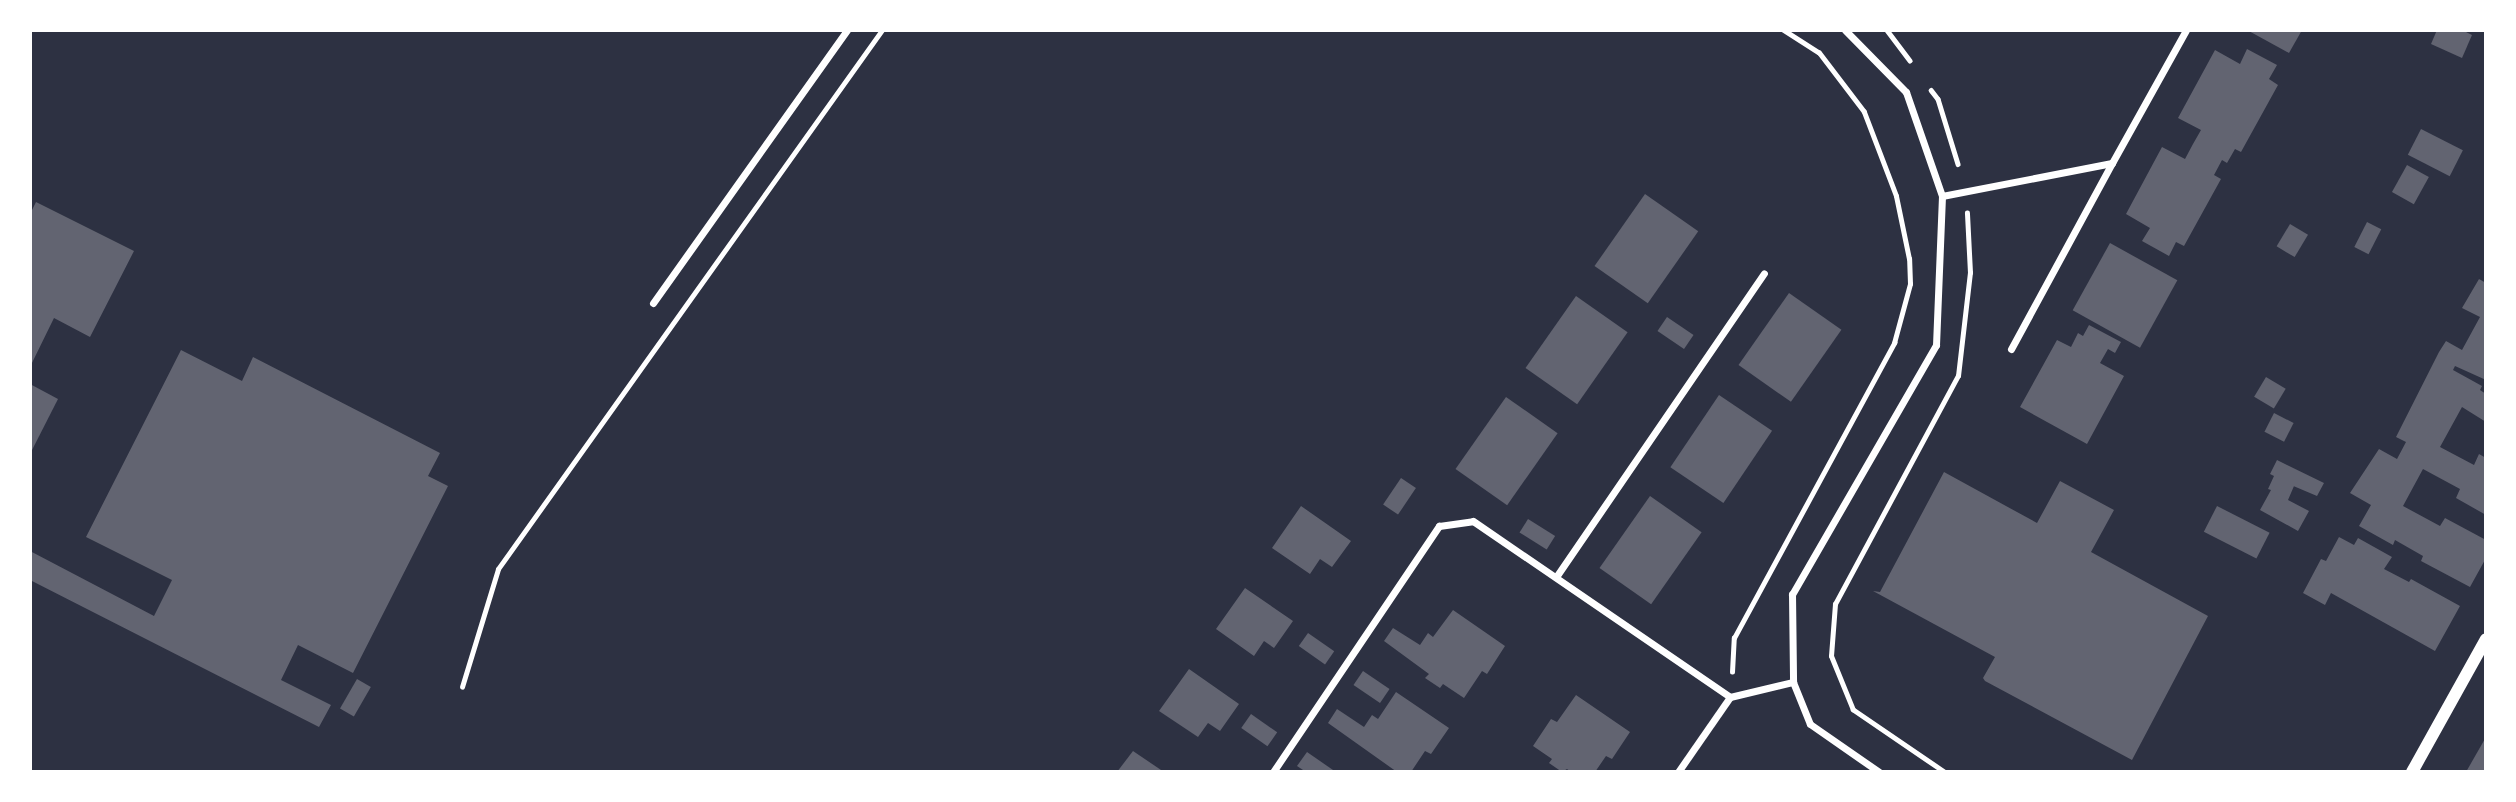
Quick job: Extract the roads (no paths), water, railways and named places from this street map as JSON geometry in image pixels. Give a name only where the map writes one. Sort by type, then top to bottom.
[{"type":"street","points":[[653,303],[847,30]]},
{"type":"street","points":[[1844,30],[1906,92],[1942,196],[1936,345],[1792,594],[1793,682],[1810,724],[1879,772]]},
{"type":"street","points":[[2011,349],[2186,30]]},
{"type":"street","points":[[1942,196],[2112,163]]},
{"type":"street","points":[[1556,577],[1764,273]]},
{"type":"street","points":[[1273,772],[1439,526],[1473,521],[1730,697]]},
{"type":"street","points":[[2412,772],[2486,639]]},
{"type":"street","points":[[1678,772],[1730,697],[1793,682]]}]
